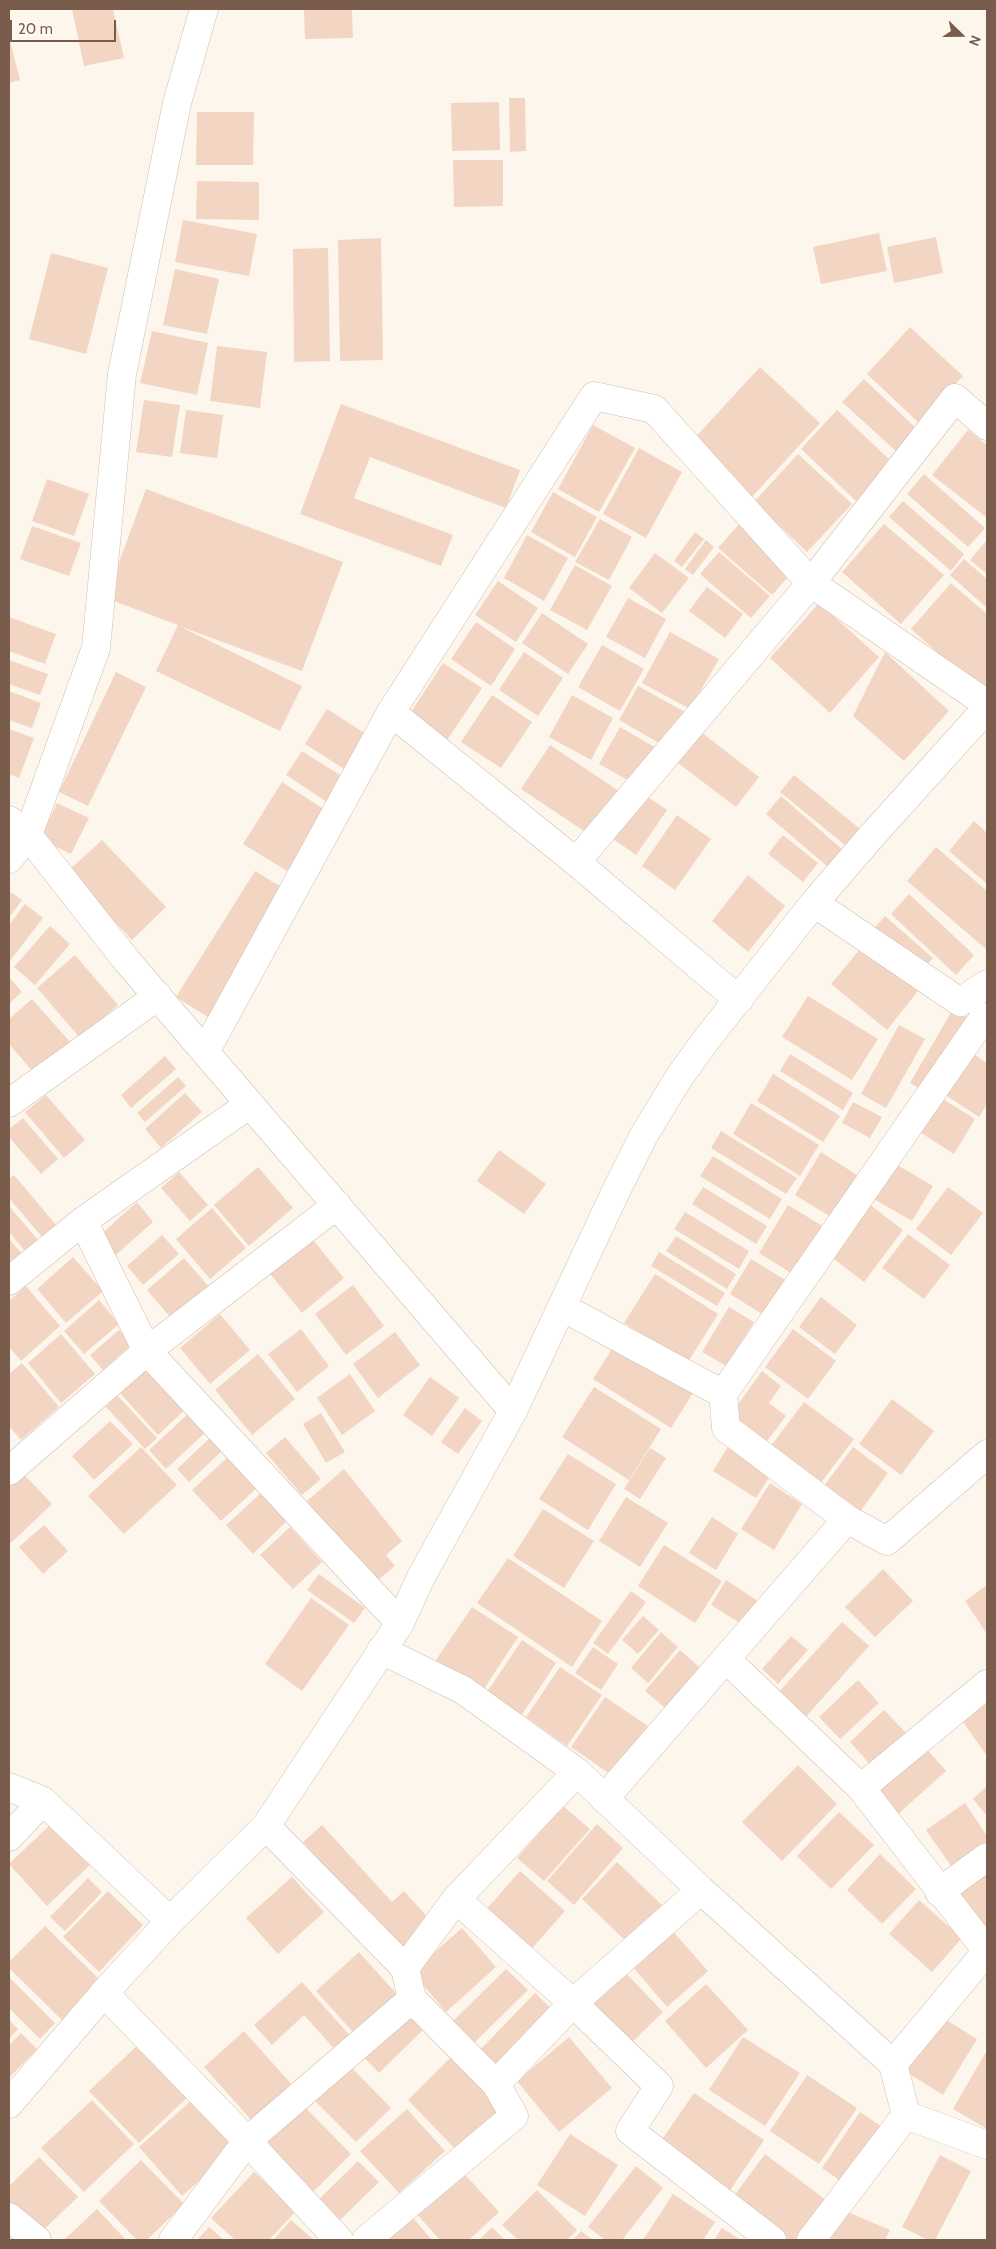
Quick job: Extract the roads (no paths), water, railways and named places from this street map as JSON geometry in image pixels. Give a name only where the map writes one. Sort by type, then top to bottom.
[{"type":"street","points":[[9,859],[18,827],[96,648],[122,374],[176,102],[204,9]]},
{"type":"street","points":[[205,1052],[391,712],[594,396],[654,409],[811,584],[987,704]]},
{"type":"street","points":[[576,862],[811,584],[956,398],[987,426]]},
{"type":"street","points":[[9,2104],[104,1992],[170,1921],[266,1826],[400,1624],[420,1577],[513,1411],[644,1135],[700,1048],[814,903],[868,839],[987,708]]},
{"type":"street","points":[[391,712],[576,862],[739,1000]]},
{"type":"street","points":[[18,827],[127,961],[513,1411]]},
{"type":"street","points":[[814,903],[985,1018],[723,1394],[726,1428],[847,1519],[887,1541],[987,1454]]},
{"type":"street","points":[[960,1002],[987,984]]},
{"type":"street","points":[[9,1103],[158,996]]},
{"type":"street","points":[[9,1282],[83,1221],[250,1104]]},
{"type":"street","points":[[9,1470],[147,1352],[337,1205]]},
{"type":"street","points":[[83,1221],[147,1352],[400,1624]]},
{"type":"street","points":[[562,1307],[723,1394]]},
{"type":"street","points":[[604,1799],[727,1660],[847,1519]]},
{"type":"street","points":[[381,1650],[463,1690],[577,1772],[701,1890],[894,2064],[906,2115]]},
{"type":"street","points":[[727,1660],[861,1788],[939,1892],[987,1951],[894,2064]]},
{"type":"street","points":[[861,1788],[987,1684]]},
{"type":"street","points":[[405,1968],[456,1899],[577,1772]]},
{"type":"street","points":[[9,1787],[43,1801],[170,1921]]},
{"type":"street","points":[[9,1837],[43,1801]]},
{"type":"street","points":[[266,1826],[405,1968],[412,1999],[496,2084],[514,2116],[366,2240]]},
{"type":"street","points":[[939,1892],[987,1857]]},
{"type":"street","points":[[496,2084],[573,2003],[701,1890]]},
{"type":"street","points":[[456,1899],[573,2003],[659,2086],[630,2131],[772,2240]]},
{"type":"street","points":[[104,1992],[248,2141],[338,2240]]},
{"type":"street","points":[[173,2240],[248,2141],[412,1999]]},
{"type":"street","points":[[906,2115],[987,2145]]},
{"type":"street","points":[[810,2240],[906,2115]]},
{"type":"street","points":[[9,2217],[37,2240]]}]
